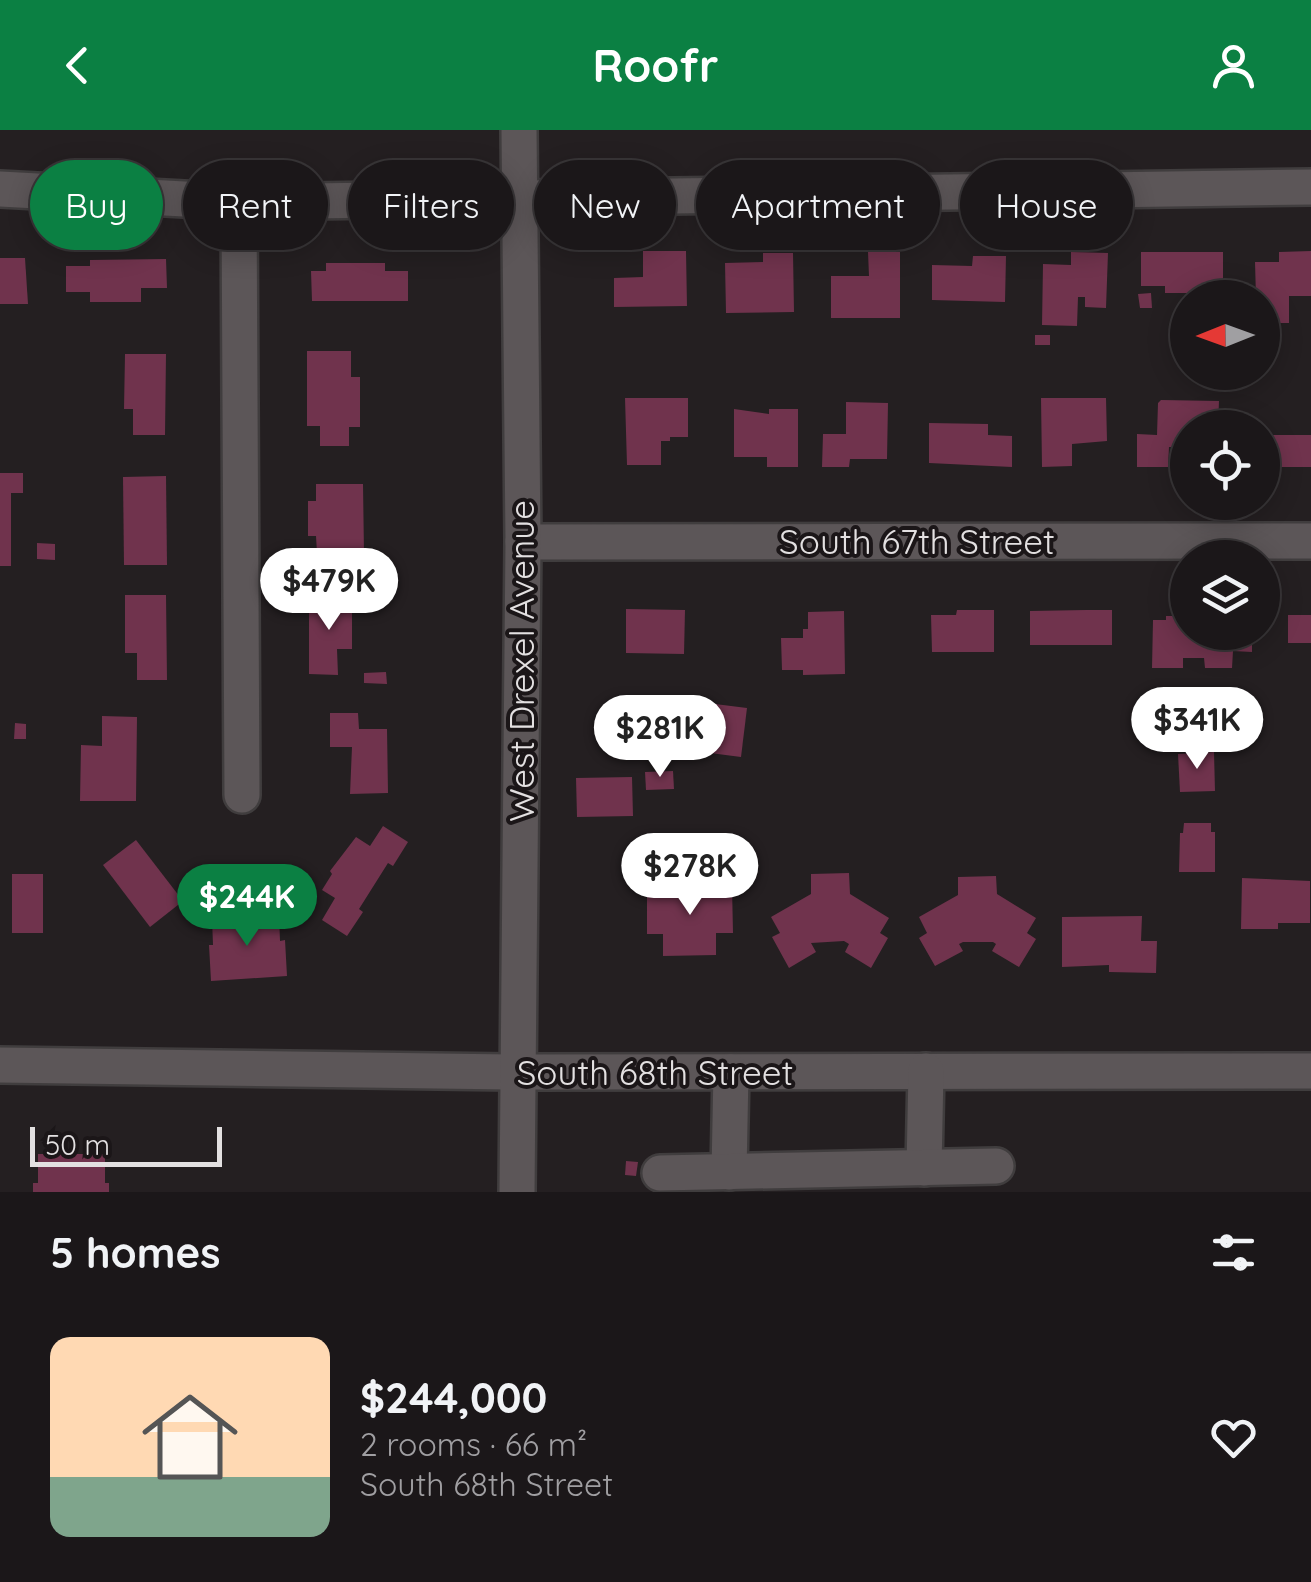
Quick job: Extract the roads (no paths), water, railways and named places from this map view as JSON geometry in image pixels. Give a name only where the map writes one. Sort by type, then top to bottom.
[{"type":"street","name":"West Drexel Avenue","points":[[518,130],[522,542],[518,1192]]},
{"type":"street","points":[[328,200],[1311,187]]},
{"type":"street","points":[[0,190],[183,199]]},
{"type":"street","points":[[239,250],[242,795]]},
{"type":"street","name":"South 67th Street","points":[[522,542],[1311,541]]},
{"type":"street","name":"South 68th Street","points":[[0,1065],[517,1072],[1311,1071]]},
{"type":"street","points":[[729,1172],[731,1072]]},
{"type":"street","points":[[924,1168],[926,1072]]},
{"type":"street","points":[[660,1173],[996,1166]]}]
